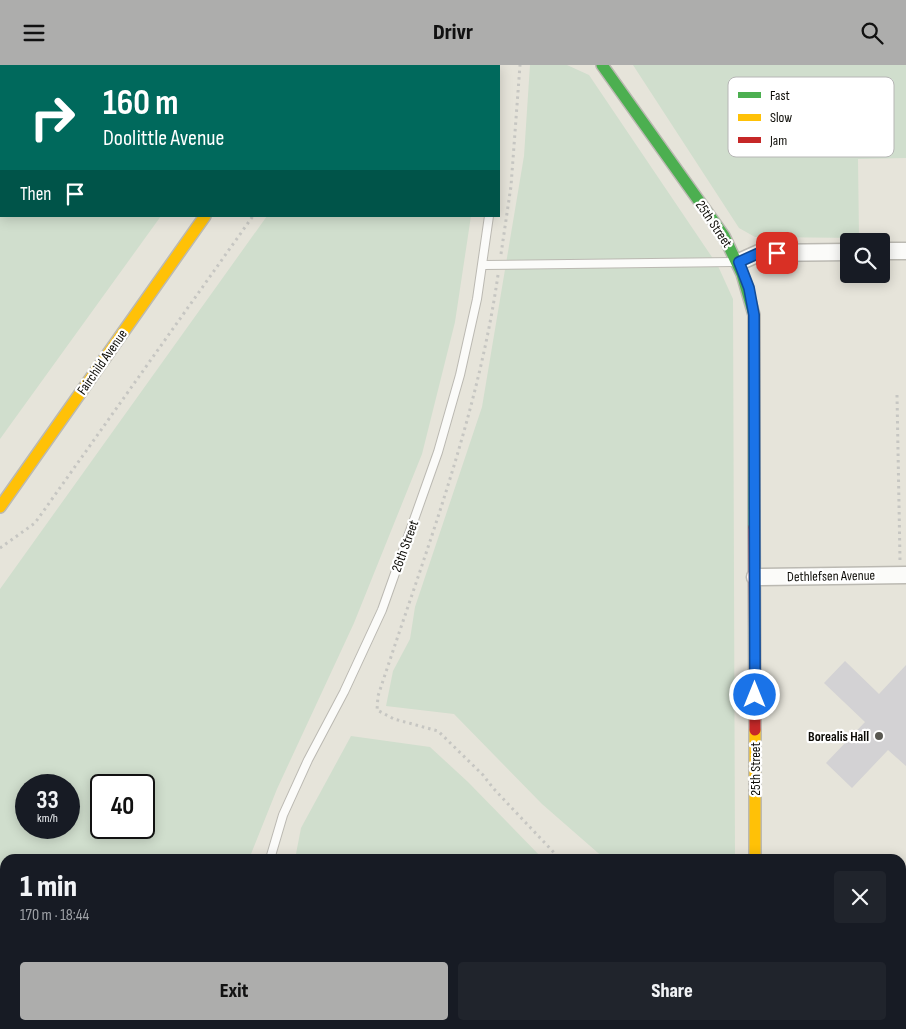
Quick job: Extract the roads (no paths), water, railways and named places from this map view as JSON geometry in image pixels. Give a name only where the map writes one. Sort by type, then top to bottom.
[{"type":"street","name":"25th Street","points":[[602,65],[724,236],[739,262],[749,288],[754,315],[755,854]]},
{"type":"street","name":"Fairchild Avenue","points":[[0,507],[204,217]]},
{"type":"street","points":[[890,251],[906,251]]},
{"type":"street","points":[[739,262],[759,253],[840,252]]},
{"type":"street","name":"Dethlefsen Avenue","points":[[755,577],[903,568]]},
{"type":"lane","name":"26th Street","points":[[271,854],[283,815],[308,760],[344,693],[382,610],[438,452],[460,375],[477,299],[489,217]]},
{"type":"lane","points":[[483,265],[739,262]]},
{"type":"place","name":"Borealis Hall","points":[[879,736]]}]
